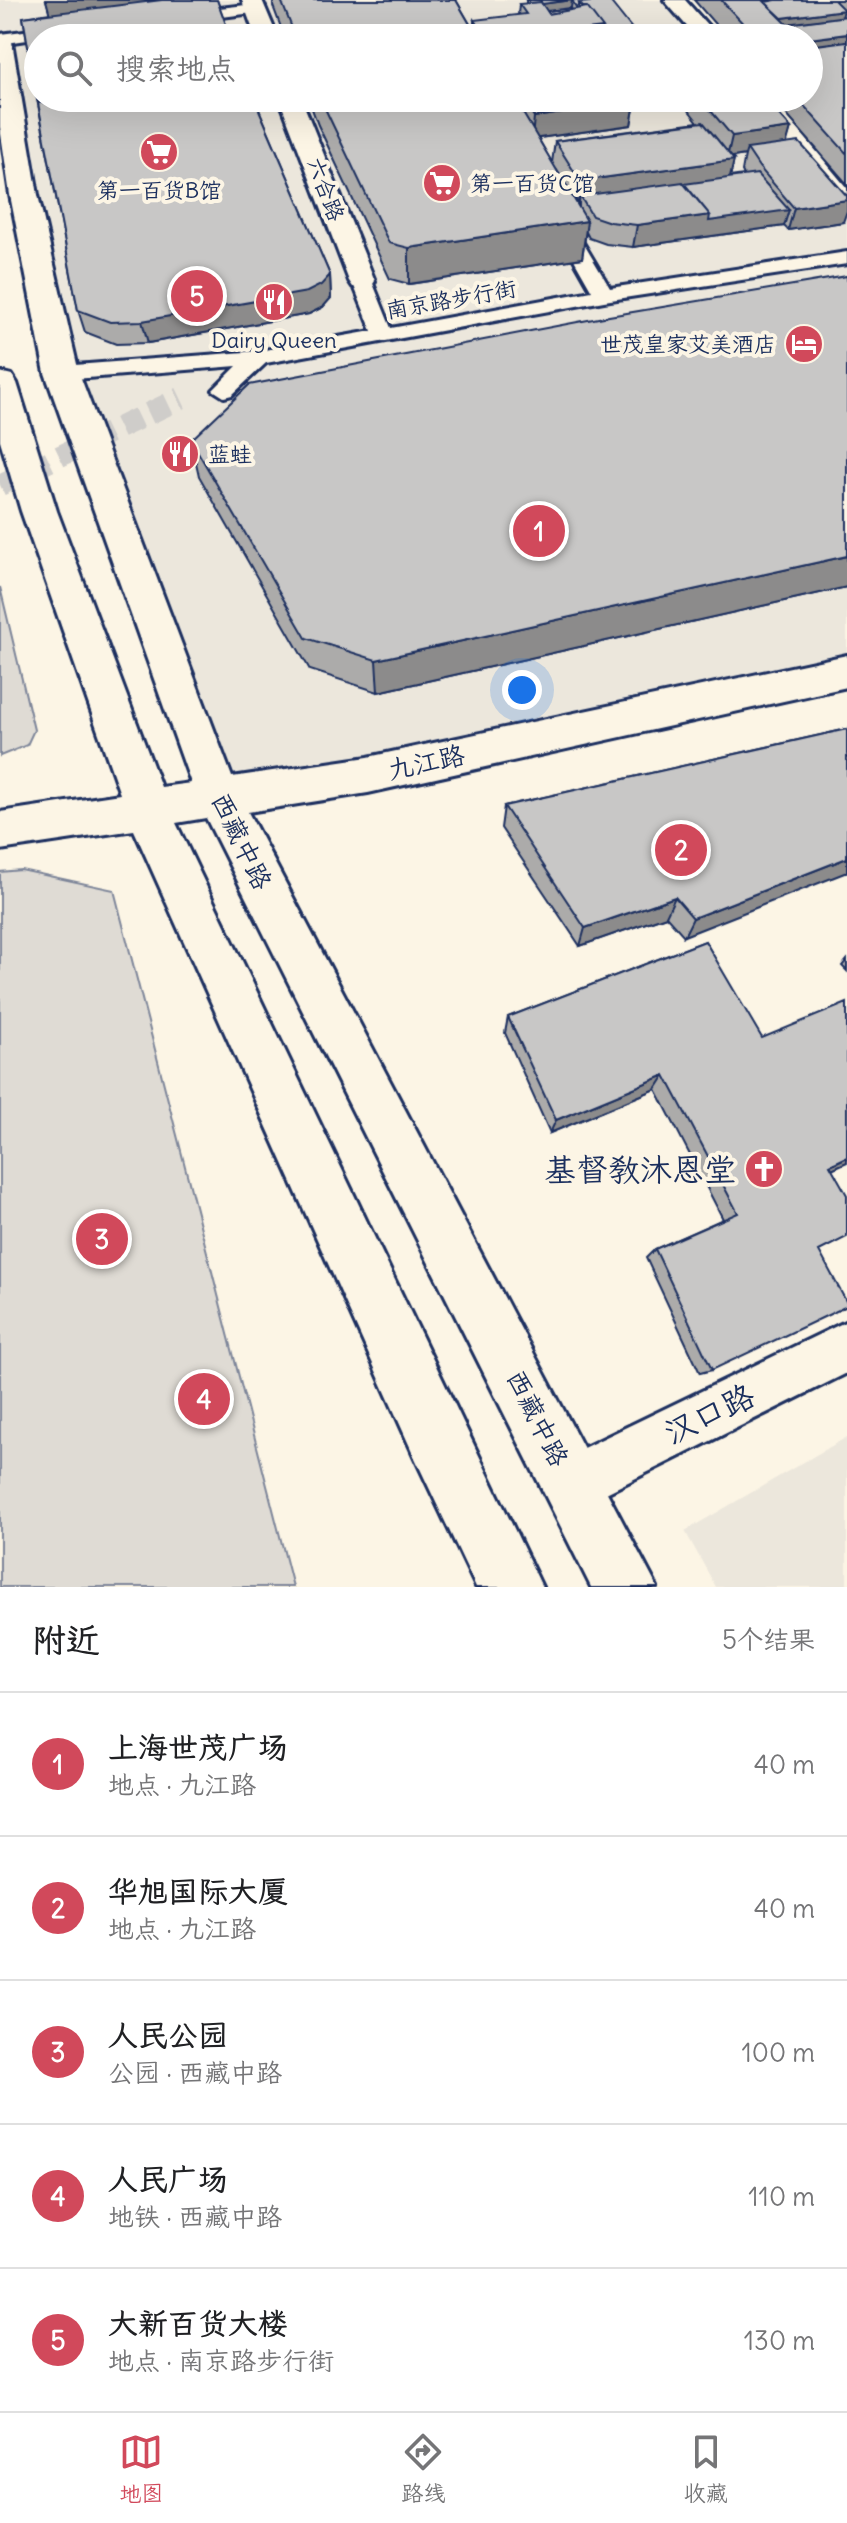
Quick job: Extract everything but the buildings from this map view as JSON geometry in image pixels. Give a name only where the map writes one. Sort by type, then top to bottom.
[{"type":"main road","name":"西藏中路","points":[[0,40],[24,195],[62,373],[219,800],[625,1587]]},
{"type":"main road","points":[[0,383],[39,511],[148,811],[436,1437],[510,1587]]},
{"type":"main road","name":"九江路","points":[[0,831],[148,811],[368,775],[847,671]]},
{"type":"street","points":[[674,0],[695,24]]},
{"type":"street","points":[[165,19],[253,4],[261,24]]},
{"type":"street","points":[[0,40],[24,37]]},
{"type":"street","name":"六合路","points":[[296,112],[362,281]]},
{"type":"street","points":[[771,112],[847,204]]},
{"type":"street","points":[[556,213],[604,295]]},
{"type":"street","name":"南京路步行街","points":[[62,373],[259,358],[604,295],[847,258]]},
{"type":"street","points":[[362,281],[384,335]]},
{"type":"street","points":[[224,390],[259,358]]},
{"type":"street","name":"汉口路","points":[[571,1482],[847,1346]]},
{"type":"shaded area","points":[[0,0],[674,0],[695,24],[24,24],[24,112],[823,112],[823,83],[847,56],[847,671],[219,800],[62,373],[0,42]]},
{"type":"shaded area","points":[[0,587],[34,730],[27,745],[0,756]]},
{"type":"shaded area","points":[[21,870],[114,890],[293,1587],[0,1587],[0,872]]},
{"type":"shaded area","points":[[847,1437],[847,1587],[716,1587],[685,1531]]},
{"type":"tunnel","points":[[0,485],[181,398]]},
{"type":"place","name":"第一百货B馆","points":[[159,152]]},
{"type":"place","name":"第一百货C馆","points":[[442,183]]},
{"type":"place","name":"大新百货大楼","points":[[197,296]]},
{"type":"place","name":"Dairy Queen","points":[[274,302]]},
{"type":"place","name":"世茂皇家艾美酒店","points":[[804,344]]},
{"type":"place","name":"蓝蛙","points":[[180,454]]},
{"type":"place","name":"上海世茂广场","points":[[539,531]]},
{"type":"place","name":"华旭国际大厦","points":[[681,850]]},
{"type":"place","name":"基督教沐恩堂","points":[[764,1169]]},
{"type":"place","name":"人民公园","points":[[102,1239]]},
{"type":"place","name":"人民广场","points":[[204,1399]]}]
